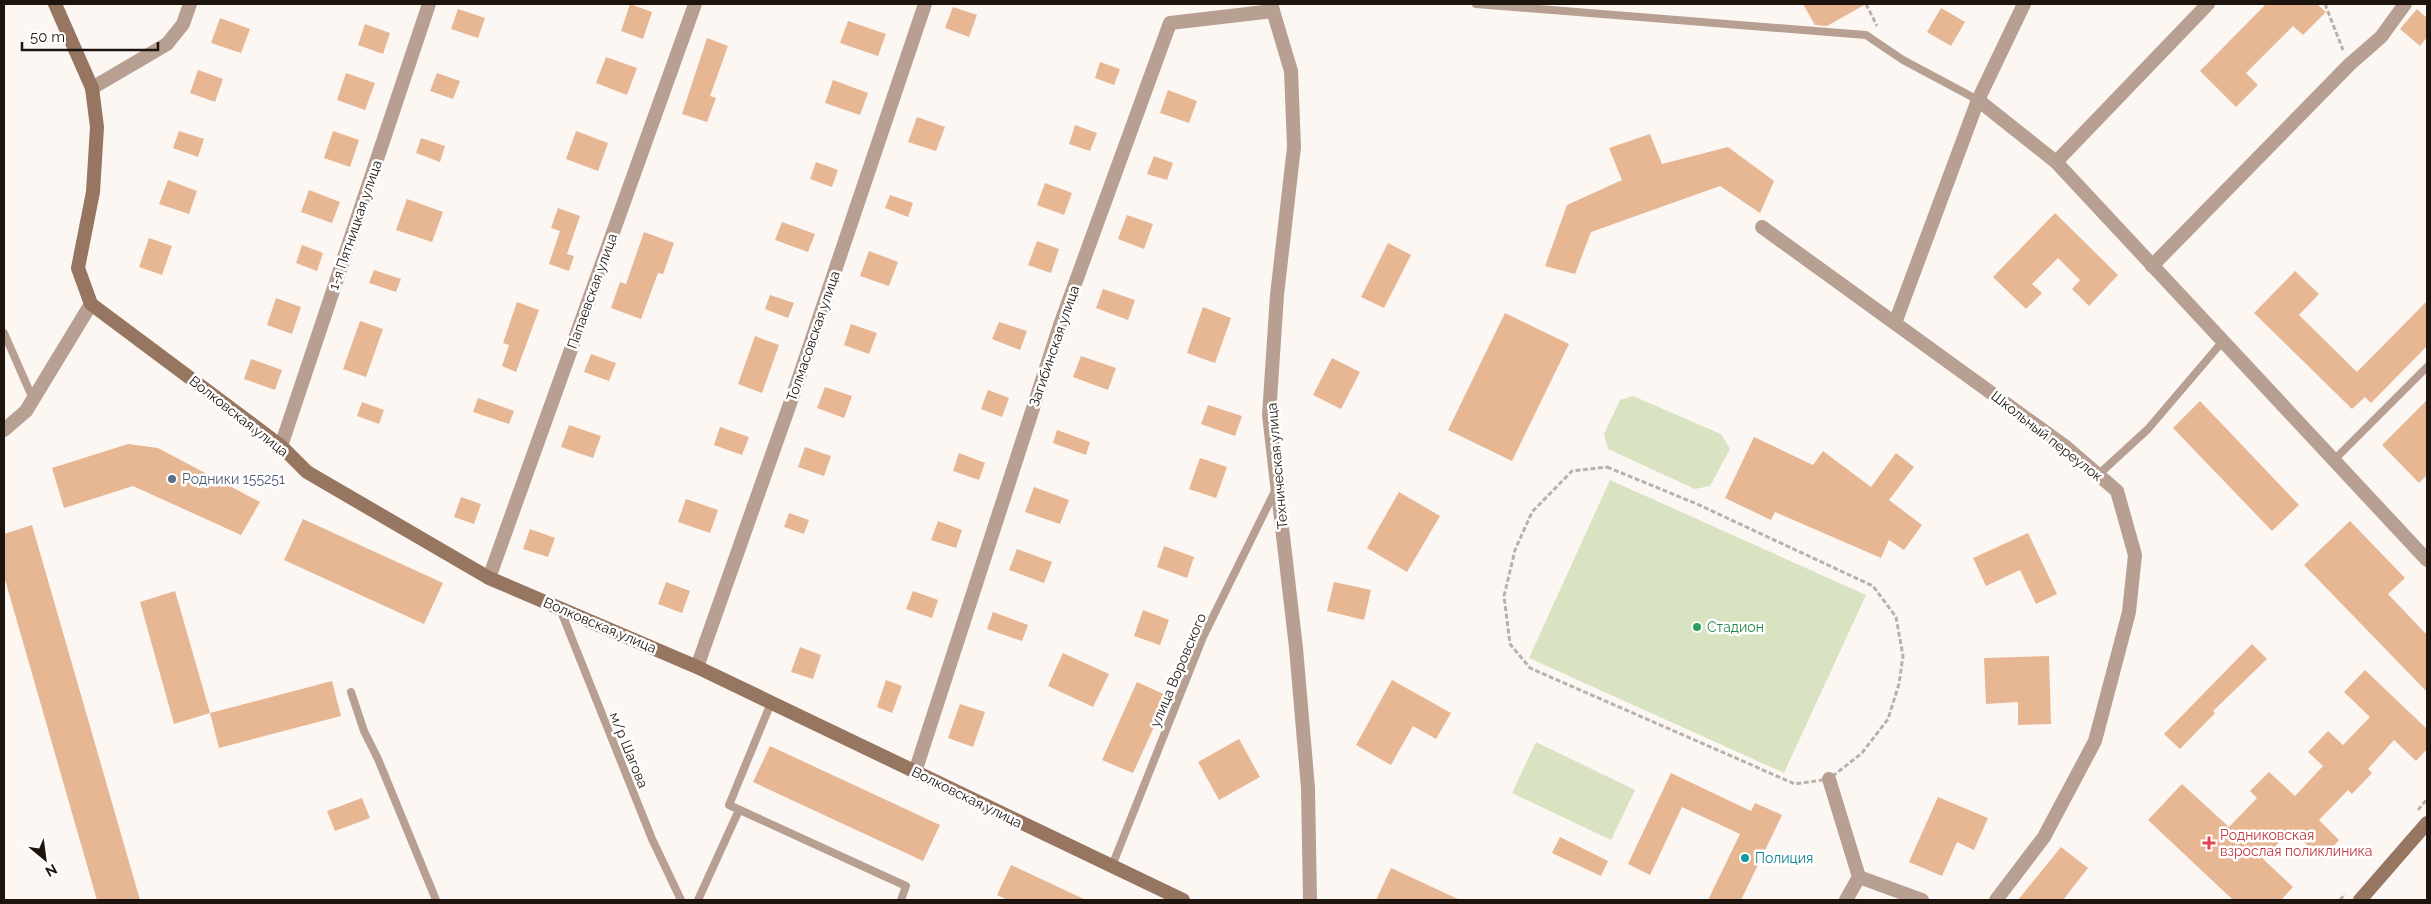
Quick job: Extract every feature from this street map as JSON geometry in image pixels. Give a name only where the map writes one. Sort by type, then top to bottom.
[{"type":"main road","points":[[55,4],[92,88],[98,127],[93,192],[78,268],[91,304]]},
{"type":"main road","name":"Волковская улица","points":[[91,304],[281,446],[307,472],[489,578],[697,667],[1182,900]]},
{"type":"main road","points":[[2360,900],[2427,823]]},
{"type":"street","points":[[92,88],[166,44],[183,24],[190,4]]},
{"type":"street","name":"1-я Пятницкая улица","points":[[281,446],[429,4]]},
{"type":"street","name":"Папаевская улица","points":[[489,578],[694,4]]},
{"type":"street","name":"Толмасовская улица","points":[[697,667],[796,388],[925,4]]},
{"type":"street","points":[[1895,323],[1978,100],[2024,4]]},
{"type":"street","points":[[2056,162],[2208,4]]},
{"type":"street","points":[[2152,266],[2350,64],[2380,37],[2405,4]]},
{"type":"street","name":"Техническая улица","points":[[1272,7],[1291,71],[1294,147],[1277,295],[1269,415],[1296,648],[1308,788],[1310,900]]},
{"type":"street","name":"Загибинская улица","points":[[915,772],[1060,325],[1170,23],[1272,7]]},
{"type":"street","points":[[1978,100],[2056,162],[2427,560]]},
{"type":"street","name":"Школьный переулок","points":[[1762,227],[2066,448],[2117,491],[2135,555],[2129,612],[2095,741],[2044,837],[1996,900]]},
{"type":"street","points":[[4,430],[26,411],[91,304]]},
{"type":"street","points":[[1830,779],[1860,877],[1846,900]]},
{"type":"street","points":[[1860,877],[1922,900]]},
{"type":"lane","points":[[1476,4],[1866,35],[1903,60],[1978,100]]},
{"type":"lane","points":[[4,333],[33,399]]},
{"type":"lane","points":[[2098,475],[2148,429],[2223,341]]},
{"type":"lane","points":[[2334,460],[2427,367]]},
{"type":"lane","name":"улица Воровского","points":[[1112,866],[1203,637],[1277,488]]},
{"type":"lane","name":"м/р Шагова","points":[[559,607],[652,839],[680,900]]},
{"type":"lane","points":[[351,692],[364,731],[378,759],[436,900]]},
{"type":"lane","points":[[771,703],[729,805],[906,886],[901,900]]},
{"type":"lane","points":[[698,900],[739,810]]},
{"type":"path","points":[[2326,4],[2350,64]]},
{"type":"path","points":[[1607,467],[1697,504],[1873,586],[1896,618],[1903,656],[1899,684],[1888,719],[1862,753],[1830,779],[1795,784],[1530,668],[1510,644],[1504,596],[1515,550],[1532,512],[1572,471],[1607,467]]},
{"type":"green space","points":[[1633,396],[1721,434],[1730,449],[1710,486],[1695,489],[1608,449],[1604,434],[1620,400]]},
{"type":"green space","name":"Стадион","points":[[1610,480],[1866,595],[1784,773],[1529,658]]},
{"type":"green space","points":[[1536,742],[1635,790],[1611,840],[1512,793]]},
{"type":"building","points":[[630,4],[652,12],[643,39],[621,31]]},
{"type":"building","points":[[1803,4],[1866,4],[1827,26],[1815,25]]},
{"type":"building","points":[[2266,4],[2317,4],[2326,12],[2303,35],[2293,26],[2246,73],[2258,85],[2236,107],[2200,71]]},
{"type":"building","points":[[953,7],[977,15],[969,37],[945,28]]},
{"type":"building","points":[[1941,8],[1965,22],[1951,46],[1927,32]]},
{"type":"building","points":[[458,9],[485,18],[478,38],[451,29]]},
{"type":"building","points":[[2417,9],[2427,18],[2427,37],[2420,46],[2400,29]]},
{"type":"building","points":[[220,18],[250,29],[241,53],[211,43]]},
{"type":"building","points":[[848,21],[886,34],[878,56],[840,43]]},
{"type":"building","points":[[365,24],[390,33],[383,54],[358,45]]},
{"type":"building","points":[[707,38],[728,46],[710,96],[716,98],[707,122],[682,114]]},
{"type":"building","points":[[606,57],[637,68],[627,95],[596,83]]},
{"type":"building","points":[[1100,62],[1120,69],[1114,85],[1095,78]]},
{"type":"building","points":[[198,70],[223,79],[215,102],[190,93]]},
{"type":"building","points":[[346,73],[375,83],[365,110],[337,100]]},
{"type":"building","points":[[437,73],[460,81],[453,99],[430,91]]},
{"type":"building","points":[[833,80],[868,93],[860,115],[825,103]]},
{"type":"building","points":[[1168,90],[1197,101],[1189,123],[1160,113]]},
{"type":"building","points":[[917,117],[945,127],[936,151],[908,142]]},
{"type":"building","points":[[1075,125],[1097,133],[1090,151],[1069,144]]},
{"type":"building","points":[[179,131],[204,139],[198,157],[173,148]]},
{"type":"building","points":[[333,131],[359,140],[350,167],[324,158]]},
{"type":"building","points":[[576,131],[608,143],[598,171],[566,159]]},
{"type":"building","points":[[1650,134],[1662,164],[1728,147],[1774,181],[1760,213],[1720,186],[1591,232],[1575,274],[1545,266],[1567,205],[1622,180],[1609,148]]},
{"type":"building","points":[[421,138],[445,146],[440,162],[416,153]]},
{"type":"building","points":[[1154,156],[1173,163],[1167,180],[1147,174]]},
{"type":"building","points":[[816,162],[838,170],[832,187],[810,179]]},
{"type":"building","points":[[168,180],[197,191],[189,214],[159,204]]},
{"type":"building","points":[[1045,183],[1072,193],[1064,215],[1037,205]]},
{"type":"building","points":[[309,190],[340,202],[332,223],[301,212]]},
{"type":"building","points":[[890,195],[913,203],[908,217],[885,208]]},
{"type":"building","points":[[407,199],[443,212],[432,242],[396,230]]},
{"type":"building","points":[[558,208],[580,216],[567,254],[574,256],[569,271],[549,264],[560,231],[551,228]]},
{"type":"building","points":[[2055,213],[2118,275],[2089,306],[2072,289],[2080,280],[2058,258],[2032,284],[2042,293],[2026,309],[1993,277]]},
{"type":"building","points":[[1127,215],[1153,224],[1144,249],[1118,239]]},
{"type":"building","points":[[782,222],[815,234],[808,252],[775,240]]},
{"type":"building","points":[[644,232],[674,243],[663,274],[658,273],[641,319],[611,308],[620,282],[626,284]]},
{"type":"building","points":[[149,238],[172,246],[162,275],[139,267]]},
{"type":"building","points":[[1037,241],[1059,249],[1051,273],[1028,265]]},
{"type":"building","points":[[1388,243],[1411,255],[1384,308],[1361,297]]},
{"type":"building","points":[[302,245],[323,253],[317,271],[296,263]]},
{"type":"building","points":[[869,251],[898,262],[889,286],[860,276]]},
{"type":"building","points":[[374,270],[401,279],[396,292],[369,283]]},
{"type":"building","points":[[2295,271],[2319,294],[2299,315],[2357,372],[2427,301],[2427,346],[2371,403],[2365,397],[2352,409],[2254,313]]},
{"type":"building","points":[[1103,289],[1135,300],[1128,320],[1096,308]]},
{"type":"building","points":[[770,295],[794,303],[788,318],[765,309]]},
{"type":"building","points":[[276,298],[301,307],[292,334],[267,325]]},
{"type":"building","points":[[517,302],[539,310],[516,372],[502,366],[509,345],[503,343]]},
{"type":"building","points":[[1203,307],[1231,318],[1215,363],[1187,353]]},
{"type":"building","points":[[1505,313],[1569,344],[1512,461],[1448,430]]},
{"type":"building","points":[[360,321],[383,329],[366,377],[343,369]]},
{"type":"building","points":[[999,322],[1027,331],[1020,350],[992,339]]},
{"type":"building","points":[[851,324],[877,333],[869,354],[844,345]]},
{"type":"building","points":[[755,336],[779,345],[762,393],[738,384]]},
{"type":"building","points":[[591,354],[616,363],[609,381],[584,372]]},
{"type":"building","points":[[1081,356],[1116,368],[1108,390],[1073,377]]},
{"type":"building","points":[[1332,358],[1360,372],[1341,409],[1313,395]]},
{"type":"building","points":[[251,359],[282,370],[275,390],[244,379]]},
{"type":"building","points":[[825,387],[852,396],[844,418],[817,408]]},
{"type":"building","points":[[988,390],[1009,398],[1002,417],[981,409]]},
{"type":"building","points":[[478,398],[514,411],[509,424],[473,412]]},
{"type":"building","points":[[2427,400],[2427,475],[2419,483],[2382,445]]},
{"type":"building","points":[[2200,401],[2299,505],[2272,531],[2173,428]]},
{"type":"building","points":[[362,402],[384,410],[379,424],[357,416]]},
{"type":"building","points":[[1208,405],[1242,416],[1235,436],[1201,424]]},
{"type":"building","points":[[569,425],[601,436],[593,458],[561,447]]},
{"type":"building","points":[[720,427],[749,437],[742,455],[714,445]]},
{"type":"building","points":[[1057,430],[1090,442],[1086,455],[1053,443]]},
{"type":"building","points":[[1754,437],[1813,465],[1823,451],[1871,487],[1896,453],[1914,467],[1889,500],[1922,525],[1904,550],[1889,540],[1881,558],[1775,512],[1771,520],[1725,498]]},
{"type":"building","points":[[128,444],[158,448],[260,502],[241,535],[133,486],[64,508],[52,468]]},
{"type":"building","points":[[805,447],[831,456],[824,476],[798,467]]},
{"type":"building","points":[[959,453],[985,463],[979,480],[953,471]]},
{"type":"building","points":[[1200,458],[1227,467],[1216,498],[1189,489]]},
{"type":"building","points":[[1034,487],[1069,500],[1060,524],[1025,512]]},
{"type":"building","points":[[1399,492],[1440,516],[1407,572],[1367,548]]},
{"type":"building","points":[[461,497],[481,504],[474,524],[454,517]]},
{"type":"building","points":[[686,499],[718,510],[710,533],[678,522]]},
{"type":"building","points":[[789,513],[809,520],[804,534],[784,527]]},
{"type":"building","points":[[303,519],[443,583],[424,624],[284,560]]},
{"type":"building","points":[[938,521],[962,530],[956,548],[931,540]]},
{"type":"building","points":[[2350,521],[2405,578],[2388,594],[2427,635],[2427,692],[2304,565]]},
{"type":"building","points":[[32,525],[140,900],[97,900],[4,576],[4,534]]},
{"type":"building","points":[[530,529],[555,538],[548,557],[523,549]]},
{"type":"building","points":[[2028,533],[2057,594],[2036,604],[2020,570],[1986,586],[1973,558]]},
{"type":"building","points":[[1164,546],[1194,557],[1187,578],[1157,567]]},
{"type":"building","points":[[1017,549],[1052,562],[1044,583],[1009,570]]},
{"type":"building","points":[[666,582],[690,591],[682,613],[658,604]]},
{"type":"building","points":[[1334,582],[1371,590],[1364,620],[1327,611]]},
{"type":"building","points":[[175,591],[210,713],[174,724],[140,602]]},
{"type":"building","points":[[913,591],[938,600],[932,618],[906,609]]},
{"type":"building","points":[[1143,610],[1169,620],[1160,645],[1134,636]]},
{"type":"building","points":[[993,612],[1028,625],[1022,641],[987,629]]},
{"type":"building","points":[[2252,644],[2267,659],[2213,711],[2215,713],[2180,749],[2164,734]]},
{"type":"building","points":[[800,647],[821,655],[813,679],[791,672]]},
{"type":"building","points":[[1063,653],[1109,674],[1093,707],[1048,686]]},
{"type":"building","points":[[2049,656],[2051,724],[2018,725],[2018,702],[1986,704],[1984,658]]},
{"type":"building","points":[[2365,670],[2427,729],[2427,749],[2416,761],[2394,740],[2368,769],[2372,773],[2352,794],[2348,790],[2319,820],[2339,840],[2322,859],[2291,830],[2263,859],[2293,887],[2281,900],[2233,900],[2148,820],[2182,784],[2229,827],[2257,798],[2250,791],[2269,772],[2295,796],[2323,766],[2308,752],[2328,731],[2343,745],[2370,717],[2344,692]]},
{"type":"building","points":[[886,680],[902,686],[892,713],[877,707]]},
{"type":"building","points":[[1392,680],[1451,713],[1436,739],[1413,726],[1391,765],[1356,745]]},
{"type":"building","points":[[332,681],[341,716],[219,748],[210,713]]},
{"type":"building","points":[[1137,682],[1168,696],[1133,773],[1102,760]]},
{"type":"building","points":[[960,704],[985,712],[973,747],[948,738]]},
{"type":"building","points":[[1239,739],[1260,777],[1219,800],[1198,762]]},
{"type":"building","points":[[770,746],[940,825],[923,861],[753,782]]},
{"type":"building","points":[[1671,773],[1751,811],[1755,803],[1782,815],[1741,900],[1708,900],[1740,834],[1682,807],[1650,875],[1628,864]]},
{"type":"building","points":[[1938,797],[1988,818],[1974,850],[1957,842],[1942,876],[1909,862]]},
{"type":"building","points":[[362,798],[370,818],[335,831],[327,811]]},
{"type":"building","points":[[1560,837],[1608,861],[1601,876],[1552,853]]},
{"type":"building","points":[[2061,847],[2088,868],[2063,900],[2018,900]]},
{"type":"building","points":[[1011,865],[1086,900],[1008,900],[997,895]]},
{"type":"building","points":[[1391,868],[1460,900],[1376,900]]},
{"type":"place","name":"Родники 155251","points":[[172,479]]},
{"type":"place","name":"Стадион","points":[[1697,627]]},
{"type":"place","name":"Родниковская взрослая поликлиника","points":[[2209,843]]},
{"type":"place","name":"Полиция","points":[[1745,858]]}]
